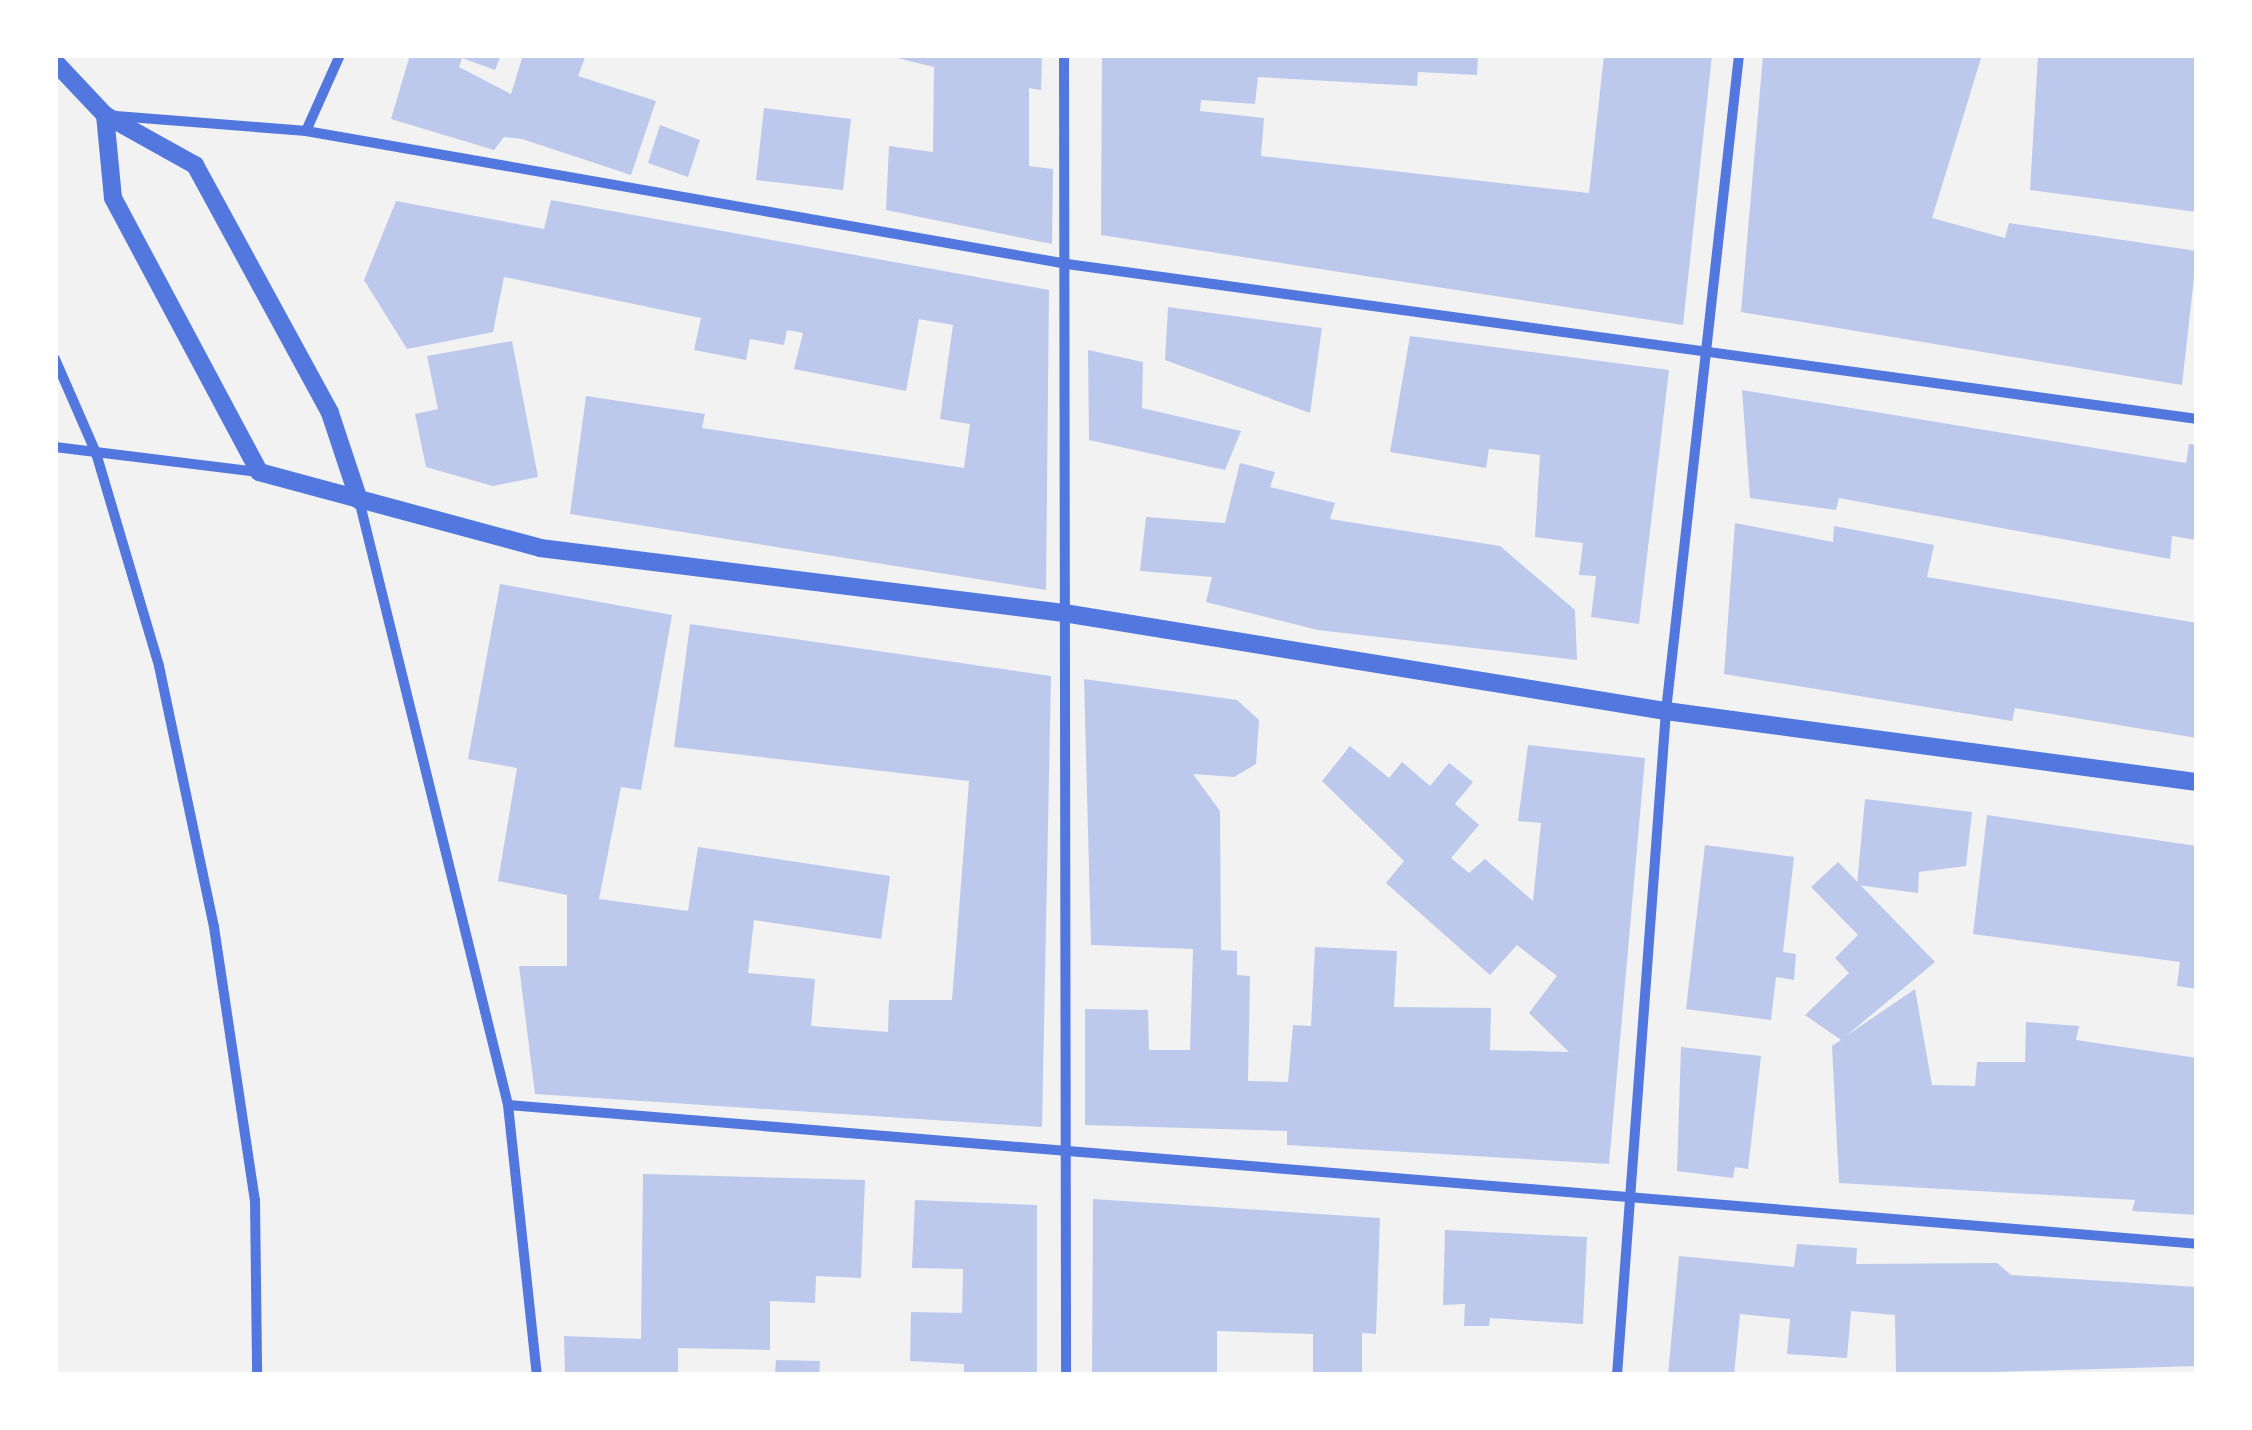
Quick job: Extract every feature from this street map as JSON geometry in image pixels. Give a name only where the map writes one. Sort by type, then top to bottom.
[{"type":"street","points":[[306,130],[340,55]]},
{"type":"street","points":[[1064,55],[1066,1375]]},
{"type":"street","points":[[1617,1375],[1626,1200],[1666,711],[1739,55]]},
{"type":"street","points":[[56,63],[104,115],[195,165],[330,413],[360,500],[508,1105],[537,1375]]},
{"type":"street","points":[[104,115],[306,130],[1067,264],[1705,346],[2197,419]]},
{"type":"street","points":[[104,115],[113,198],[259,472]]},
{"type":"street","points":[[55,360],[96,452],[159,666],[214,927],[254,1200],[257,1375]]},
{"type":"street","points":[[55,447],[259,472],[540,548],[1064,613],[1666,711],[2197,782]]},
{"type":"street","points":[[508,1105],[1064,1157],[2197,1244]]},
{"type":"building","points":[[410,55],[501,55],[495,70],[462,58],[459,67],[511,94],[523,55],[586,55],[578,76],[656,101],[631,175],[522,139],[504,137],[494,150],[391,119]]},
{"type":"building","points":[[885,55],[1042,55],[1041,90],[1029,88],[1029,166],[1053,169],[1052,244],[886,210],[889,146],[933,152],[934,67]]},
{"type":"building","points":[[1102,55],[1478,55],[1477,75],[1418,72],[1417,86],[1258,77],[1255,104],[1201,100],[1200,111],[1264,118],[1261,156],[1589,193],[1604,55],[1712,55],[1683,325],[1101,235]]},
{"type":"building","points":[[1763,55],[1982,55],[1932,218],[2005,238],[2009,223],[2197,251],[2182,385],[1741,312]]},
{"type":"building","points":[[2038,55],[2197,55],[2197,212],[2030,190]]},
{"type":"building","points":[[764,108],[851,119],[843,190],[756,180]]},
{"type":"building","points":[[660,125],[700,140],[688,177],[648,163]]},
{"type":"building","points":[[551,200],[1049,290],[1046,590],[570,514],[586,396],[705,414],[702,428],[964,468],[970,424],[940,419],[953,325],[919,319],[906,391],[794,369],[803,333],[787,330],[784,345],[750,339],[746,360],[694,350],[701,318],[504,277],[493,332],[407,349],[364,280],[396,201],[544,229]]},
{"type":"building","points":[[1168,307],[1322,328],[1310,413],[1165,360]]},
{"type":"building","points":[[1410,336],[1669,370],[1639,624],[1591,617],[1596,576],[1579,575],[1583,543],[1535,537],[1540,455],[1489,449],[1486,468],[1390,452]]},
{"type":"building","points":[[512,341],[538,477],[493,486],[426,467],[415,414],[438,409],[427,356]]},
{"type":"building","points":[[1088,350],[1143,362],[1142,408],[1241,431],[1225,470],[1089,440]]},
{"type":"building","points":[[1742,390],[2186,463],[2189,444],[2197,445],[2197,540],[2172,536],[2170,559],[1839,498],[1836,510],[1750,498]]},
{"type":"building","points":[[1240,463],[1275,472],[1270,487],[1335,503],[1330,519],[1500,546],[1575,610],[1577,660],[1318,630],[1206,602],[1212,577],[1140,571],[1146,517],[1225,523]]},
{"type":"building","points":[[1735,523],[1833,542],[1834,526],[1934,545],[1927,577],[2197,623],[2197,738],[2015,708],[2012,721],[1724,674]]},
{"type":"building","points":[[500,584],[672,615],[641,790],[621,787],[599,899],[688,911],[698,847],[890,876],[881,939],[754,920],[748,973],[815,979],[811,1026],[888,1032],[889,1000],[952,1000],[969,781],[674,747],[690,624],[1051,676],[1042,1127],[535,1094],[519,966],[567,966],[567,895],[498,881],[517,768],[468,759]]},
{"type":"building","points":[[1084,679],[1237,700],[1259,720],[1256,764],[1234,777],[1193,774],[1220,811],[1221,950],[1237,951],[1237,975],[1250,976],[1248,1081],[1288,1082],[1293,1025],[1311,1026],[1315,947],[1397,951],[1394,1007],[1491,1008],[1490,1050],[1569,1052],[1529,1013],[1557,976],[1517,945],[1490,975],[1386,883],[1404,861],[1322,781],[1350,746],[1389,778],[1402,762],[1430,786],[1449,763],[1473,782],[1455,804],[1479,825],[1451,858],[1469,873],[1485,859],[1533,901],[1541,823],[1518,821],[1528,745],[1645,758],[1609,1164],[1287,1145],[1287,1131],[1085,1125],[1085,1009],[1148,1010],[1149,1050],[1190,1050],[1193,949],[1091,945]]},
{"type":"building","points":[[1865,799],[1972,812],[1966,866],[1919,872],[1918,893],[1857,885]]},
{"type":"building","points":[[1987,815],[2197,846],[2197,989],[2177,986],[2180,962],[1973,934]]},
{"type":"building","points":[[1705,845],[1794,857],[1783,952],[1796,954],[1794,980],[1776,977],[1771,1020],[1686,1009]]},
{"type":"building","points":[[1838,862],[1935,962],[1846,1036],[1915,989],[1932,1085],[1975,1086],[1977,1062],[2025,1062],[2026,1022],[2079,1026],[2076,1040],[2197,1058],[2197,1215],[2132,1211],[2135,1200],[1839,1183],[1832,1046],[1841,1040],[1805,1015],[1849,973],[1835,958],[1858,935],[1811,887]]},
{"type":"building","points":[[1681,1047],[1761,1056],[1748,1169],[1735,1167],[1733,1178],[1677,1171]]},
{"type":"building","points":[[643,1174],[865,1180],[861,1278],[816,1276],[815,1303],[770,1301],[770,1350],[678,1348],[678,1375],[565,1375],[564,1336],[641,1339]]},
{"type":"building","points":[[1093,1199],[1380,1218],[1376,1334],[1362,1333],[1362,1373],[1313,1372],[1313,1334],[1217,1331],[1217,1375],[1092,1375]]},
{"type":"building","points":[[915,1200],[1037,1205],[1037,1375],[964,1375],[964,1364],[910,1361],[911,1312],[962,1313],[963,1269],[912,1268]]},
{"type":"building","points":[[1445,1230],[1587,1237],[1583,1324],[1490,1318],[1489,1326],[1464,1326],[1465,1304],[1443,1305]]},
{"type":"building","points":[[1797,1244],[1857,1248],[1856,1264],[1997,1263],[2011,1275],[2197,1287],[2197,1366],[1896,1375],[1895,1315],[1851,1311],[1847,1358],[1787,1354],[1790,1319],[1740,1314],[1734,1375],[1668,1375],[1679,1256],[1794,1267]]},
{"type":"building","points":[[776,1360],[820,1361],[819,1375],[775,1375]]}]
